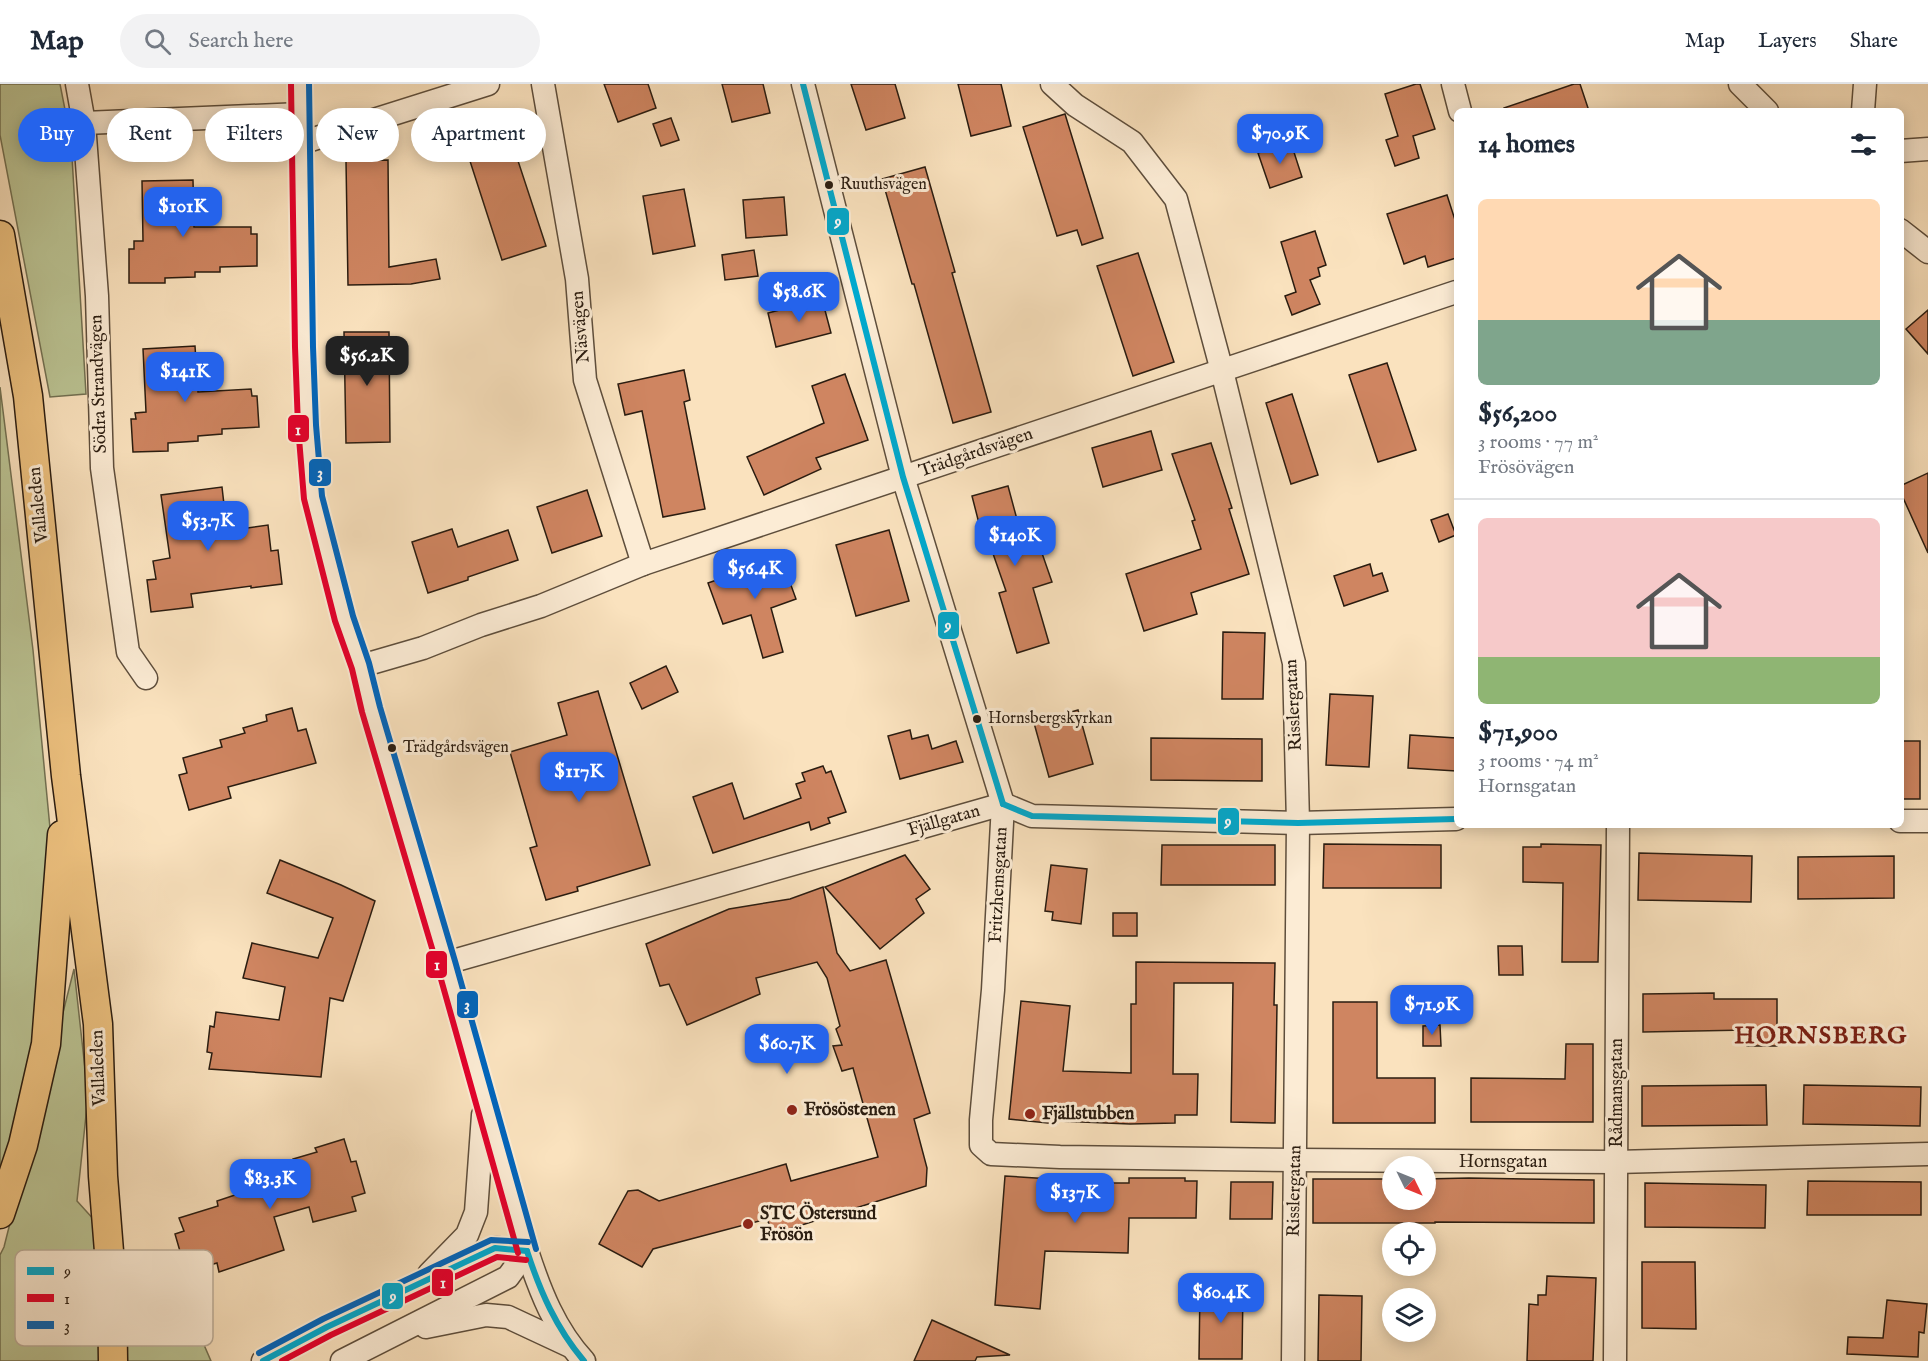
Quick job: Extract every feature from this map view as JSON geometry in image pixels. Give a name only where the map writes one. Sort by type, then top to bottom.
[{"type":"main road","name":"Vallaleden","points":[[0,235],[28,396],[66,776],[98,1024],[103,1176],[109,1250]]},
{"type":"main road","name":"Vallaleden","points":[[0,1214],[23,1145],[46,1044],[66,776]]},
{"type":"main road","name":"Vallaleden","points":[[113,1346],[113,1361]]},
{"type":"street","name":"Södra Strandvägen","points":[[77,84],[81,108]]},
{"type":"street","points":[[300,84],[301,108]]},
{"type":"street","points":[[304,142],[488,84]]},
{"type":"street","name":"Näsvägen","points":[[543,84],[577,279],[585,380],[643,564]]},
{"type":"street","name":"Fritzhemsgatan","points":[[803,84],[903,477],[1004,804],[981,1145],[991,1154],[1006,1155]]},
{"type":"street","name":"Risslergatan","points":[[1052,84],[1075,105],[1132,142],[1176,199],[1222,371],[1294,663],[1298,823],[1293,1361]]},
{"type":"street","points":[[1453,84],[1459,108]]},
{"type":"street","points":[[1740,84],[1764,108]]},
{"type":"street","points":[[1863,108],[1865,84]]},
{"type":"street","points":[[95,123],[205,118]]},
{"type":"street","points":[[1904,151],[1928,149]]},
{"type":"street","name":"Södra Strandvägen","points":[[87,162],[97,296],[102,468],[128,652],[146,678]]},
{"type":"street","points":[[301,162],[307,426],[313,498],[344,620],[361,666],[371,709],[446,963],[527,1251],[542,1294],[577,1353]]},
{"type":"street","points":[[1904,233],[1928,252]]},
{"type":"street","name":"Trädgårdsvägen","points":[[361,666],[423,648],[481,625],[541,606],[643,564],[1454,293]]},
{"type":"street","name":"Fjällgatan","points":[[446,963],[1004,804],[1032,816],[1298,823],[1454,819]]},
{"type":"street","points":[[1904,821],[1928,821]]},
{"type":"street","name":"Rådmansgatan","points":[[1615,1361],[1618,828]]},
{"type":"street","points":[[419,1284],[466,1235],[476,1212],[484,1098]]},
{"type":"street","name":"Hornsgatan","points":[[1006,1155],[1616,1162],[1928,1154]]},
{"type":"street","points":[[263,1361],[327,1327],[495,1248],[527,1251]]},
{"type":"street","points":[[342,1361],[508,1277],[527,1251]]},
{"type":"street","points":[[399,1332],[486,1316],[508,1317],[577,1353]]},
{"type":"green space","points":[[0,84],[60,84],[65,108],[18,108],[18,162],[72,162],[86,394],[50,397],[0,135]]},
{"type":"green space","points":[[0,387],[33,650],[52,849],[38,1017],[9,1151],[0,1174]]},
{"type":"green space","points":[[74,969],[88,1096],[77,1201],[121,1250],[15,1250],[15,1346],[204,1346],[211,1361],[0,1361],[0,1255],[4,1247]]},
{"type":"building","points":[[604,84],[648,84],[656,108],[618,122]]},
{"type":"building","points":[[722,84],[763,84],[770,113],[732,122]]},
{"type":"building","points":[[851,84],[895,84],[905,118],[866,130]]},
{"type":"building","points":[[958,84],[1001,84],[1011,126],[971,136]]},
{"type":"building","points":[[1420,84],[1435,129],[1413,136],[1419,158],[1395,166],[1386,140],[1398,136],[1385,94]]},
{"type":"building","points":[[1574,84],[1580,84],[1588,108],[1504,108]]},
{"type":"building","points":[[1065,114],[1103,238],[1082,245],[1077,230],[1057,236],[1023,127]]},
{"type":"building","points":[[671,118],[679,140],[661,146],[653,124]]},
{"type":"building","points":[[1291,143],[1302,177],[1270,188],[1258,153]]},
{"type":"building","points":[[346,162],[388,162],[389,267],[436,259],[440,279],[411,284],[348,285]]},
{"type":"building","points":[[470,162],[518,162],[546,246],[502,260]]},
{"type":"building","points":[[925,167],[991,412],[953,423],[882,179]]},
{"type":"building","points":[[193,180],[194,227],[251,227],[251,234],[257,234],[257,266],[220,267],[220,272],[195,272],[195,277],[165,278],[165,283],[129,283],[129,249],[134,249],[134,241],[143,241],[142,181]]},
{"type":"building","points":[[684,189],[695,246],[653,254],[643,196]]},
{"type":"building","points":[[1447,195],[1454,217],[1454,259],[1428,267],[1425,256],[1404,264],[1387,214]]},
{"type":"building","points":[[784,197],[787,235],[746,238],[743,200]]},
{"type":"building","points":[[1315,231],[1326,265],[1318,268],[1320,276],[1310,280],[1320,304],[1292,315],[1285,296],[1296,292],[1281,242]]},
{"type":"building","points":[[754,250],[758,276],[725,280],[722,255]]},
{"type":"building","points":[[1138,253],[1174,362],[1133,376],[1097,266]]},
{"type":"building","points":[[822,299],[831,333],[776,347],[768,313]]},
{"type":"building","points":[[1928,310],[1928,354],[1906,329]]},
{"type":"building","points":[[344,332],[389,332],[390,442],[346,443]]},
{"type":"building","points":[[195,346],[198,392],[251,389],[252,396],[257,396],[259,427],[222,429],[222,434],[198,436],[198,441],[168,443],[168,451],[133,452],[131,419],[136,419],[135,413],[146,412],[143,349]]},
{"type":"building","points":[[1387,363],[1416,450],[1378,462],[1349,375]]},
{"type":"building","points":[[684,370],[690,400],[684,402],[705,509],[663,517],[642,411],[625,415],[618,384]]},
{"type":"building","points":[[845,374],[868,440],[816,458],[821,469],[764,495],[747,457],[824,423],[812,386]]},
{"type":"building","points":[[1292,394],[1318,475],[1291,484],[1266,403]]},
{"type":"building","points":[[1151,431],[1162,470],[1103,487],[1092,448]]},
{"type":"building","points":[[1211,443],[1232,508],[1229,509],[1249,574],[1191,593],[1197,614],[1144,631],[1126,574],[1201,549],[1192,521],[1195,520],[1172,454]]},
{"type":"building","points":[[1928,473],[1928,553],[1904,500],[1904,484]]},
{"type":"building","points":[[1008,486],[1022,538],[1035,533],[1052,582],[1033,588],[1049,643],[1017,653],[999,593],[1006,591],[990,545],[985,547],[972,496]]},
{"type":"building","points":[[222,487],[227,531],[268,525],[271,551],[278,550],[282,584],[191,594],[193,607],[151,612],[147,580],[156,579],[153,561],[170,558],[161,495]]},
{"type":"building","points":[[587,490],[602,536],[552,553],[537,507]]},
{"type":"building","points":[[1448,514],[1454,536],[1439,542],[1431,520]]},
{"type":"building","points":[[452,529],[458,547],[508,530],[518,560],[428,593],[412,542]]},
{"type":"building","points":[[889,530],[909,601],[856,616],[836,545]]},
{"type":"building","points":[[781,558],[796,599],[771,608],[783,652],[763,658],[751,615],[723,624],[708,583]]},
{"type":"building","points":[[1370,564],[1373,576],[1382,573],[1388,591],[1344,606],[1334,576]]},
{"type":"building","points":[[1223,632],[1265,633],[1263,699],[1222,699]]},
{"type":"building","points":[[666,666],[678,692],[642,709],[630,683]]},
{"type":"building","points":[[598,691],[650,865],[577,887],[578,891],[546,900],[530,848],[537,846],[510,752],[567,735],[558,703]]},
{"type":"building","points":[[1330,694],[1373,696],[1369,767],[1326,765]]},
{"type":"building","points":[[292,708],[298,731],[306,729],[316,763],[228,787],[231,798],[189,810],[179,775],[187,773],[183,758],[222,747],[220,740],[245,733],[243,728],[267,721],[266,715]]},
{"type":"building","points":[[1078,710],[1093,764],[1049,777],[1034,723]]},
{"type":"building","points":[[910,730],[912,739],[928,735],[932,749],[956,741],[963,762],[900,779],[888,736]]},
{"type":"building","points":[[1410,735],[1454,738],[1454,771],[1408,768]]},
{"type":"building","points":[[1151,738],[1262,739],[1262,781],[1151,780]]},
{"type":"building","points":[[1904,741],[1920,741],[1920,799],[1904,799]]},
{"type":"building","points":[[823,766],[826,773],[831,771],[846,812],[828,818],[830,823],[811,830],[809,822],[713,853],[693,797],[732,783],[744,819],[801,798],[796,784],[805,781],[802,773]]},
{"type":"building","points":[[1324,844],[1441,845],[1441,888],[1323,888]]},
{"type":"building","points":[[1541,844],[1601,845],[1598,962],[1562,962],[1563,883],[1523,882],[1523,847],[1541,847]]},
{"type":"building","points":[[1162,845],[1275,845],[1275,885],[1161,885]]},
{"type":"building","points":[[1639,853],[1752,856],[1751,902],[1638,900]]},
{"type":"building","points":[[905,855],[930,889],[916,899],[924,913],[880,949],[825,887]]},
{"type":"building","points":[[1894,856],[1894,898],[1798,899],[1798,857]]},
{"type":"building","points":[[280,860],[375,901],[343,1001],[330,998],[321,1077],[209,1069],[212,1053],[207,1052],[210,1026],[214,1027],[216,1012],[279,1020],[285,987],[243,978],[252,943],[318,958],[333,918],[267,893]]},
{"type":"building","points":[[1051,865],[1087,869],[1081,924],[1052,920],[1053,912],[1045,911]]},
{"type":"building","points":[[823,887],[837,953],[850,971],[886,960],[930,1113],[914,1119],[927,1168],[926,1186],[773,1234],[767,1219],[653,1249],[642,1267],[599,1244],[628,1191],[638,1190],[659,1201],[786,1164],[791,1181],[878,1157],[853,1068],[842,1071],[833,1046],[842,1045],[836,1029],[840,1026],[827,978],[817,962],[756,978],[760,994],[687,1025],[669,984],[660,986],[646,944],[729,909],[790,899]]},
{"type":"building","points":[[1113,913],[1137,913],[1137,936],[1113,936]]},
{"type":"building","points":[[1498,946],[1522,946],[1523,975],[1499,975]]},
{"type":"building","points":[[1136,962],[1275,963],[1274,1005],[1277,1005],[1275,1123],[1231,1122],[1233,983],[1174,983],[1173,1074],[1198,1074],[1197,1115],[1175,1115],[1175,1123],[1130,1124],[1057,1121],[1057,1124],[1009,1119],[1021,1001],[1070,1006],[1063,1071],[1131,1073],[1131,1004],[1136,1004]]},
{"type":"building","points":[[1714,993],[1714,999],[1777,999],[1777,1046],[1747,1046],[1747,1030],[1643,1032],[1643,994]]},
{"type":"building","points":[[1333,1002],[1377,1002],[1377,1078],[1435,1078],[1435,1123],[1333,1123]]},
{"type":"building","points":[[1440,1025],[1441,1046],[1423,1046],[1423,1026]]},
{"type":"building","points":[[1566,1044],[1593,1044],[1593,1122],[1471,1122],[1471,1078],[1565,1079]]},
{"type":"building","points":[[1766,1085],[1767,1125],[1642,1126],[1642,1086]]},
{"type":"building","points":[[1804,1085],[1921,1087],[1920,1126],[1803,1124]]},
{"type":"building","points":[[344,1139],[351,1162],[356,1161],[365,1193],[352,1197],[356,1211],[313,1222],[309,1207],[274,1217],[284,1250],[219,1272],[217,1263],[213,1264],[213,1250],[180,1250],[175,1234],[184,1231],[179,1218],[218,1206],[217,1201],[241,1193],[239,1188],[272,1178],[270,1173],[295,1166],[293,1159],[317,1152],[315,1148]]},
{"type":"building","points":[[1005,1176],[1051,1179],[1051,1183],[1129,1183],[1129,1178],[1185,1178],[1185,1181],[1197,1181],[1196,1218],[1129,1218],[1128,1253],[1045,1251],[1040,1309],[995,1305]]},
{"type":"building","points":[[1313,1179],[1382,1179],[1382,1210],[1436,1210],[1436,1179],[1594,1180],[1594,1223],[1313,1223]]},
{"type":"building","points":[[1808,1181],[1921,1182],[1921,1215],[1807,1215]]},
{"type":"building","points":[[1231,1182],[1273,1182],[1272,1219],[1230,1219]]},
{"type":"building","points":[[1645,1183],[1766,1185],[1765,1228],[1645,1227]]},
{"type":"building","points":[[1642,1262],[1695,1262],[1696,1329],[1642,1328]]},
{"type":"building","points":[[1547,1276],[1596,1278],[1593,1361],[1527,1361],[1529,1304],[1538,1305],[1538,1295],[1546,1295]]},
{"type":"building","points":[[1200,1289],[1243,1289],[1242,1359],[1199,1359]]},
{"type":"building","points":[[1319,1295],[1362,1296],[1361,1361],[1318,1361]]},
{"type":"building","points":[[1887,1300],[1927,1304],[1924,1333],[1919,1332],[1918,1357],[1847,1354],[1848,1337],[1883,1338]]},
{"type":"building","points":[[932,1320],[1010,1355],[977,1357],[975,1361],[914,1361]]},
{"type":"transit line","name":"1","points":[[291,84],[295,347],[304,499],[335,621],[352,669],[362,712],[437,965],[518,1253]]},
{"type":"transit line","name":"3","points":[[309,84],[313,347],[322,496],[353,616],[369,663],[536,1249]]},
{"type":"transit line","name":"9","points":[[803,84],[903,477],[1003,804]]},
{"type":"transit line","name":"9","points":[[1003,804],[1032,816],[1298,823],[1454,819]]},
{"type":"transit line","name":"3","points":[[259,1353],[323,1319],[491,1240],[528,1242]]},
{"type":"transit line","name":"9","points":[[263,1361],[327,1327],[495,1248],[527,1251]]},
{"type":"transit line","name":"9","points":[[527,1251],[550,1309],[565,1336],[584,1361]]},
{"type":"transit line","name":"1","points":[[282,1361],[331,1335],[497,1257],[526,1260]]},
{"type":"place","name":"Ruuthsvägen","points":[[829,185]]},
{"type":"place","name":"Hornsbergskyrkan","points":[[977,719]]},
{"type":"place","name":"Trädgårdsvägen","points":[[392,748]]},
{"type":"place","name":"Frösöstenen","points":[[792,1110]]},
{"type":"place","name":"Fjällstubben","points":[[1030,1114]]},
{"type":"place","name":"STC Östersund Frösön","points":[[748,1224]]},
{"type":"district","name":"HORNSBERG","points":[[1821,1036]]}]
